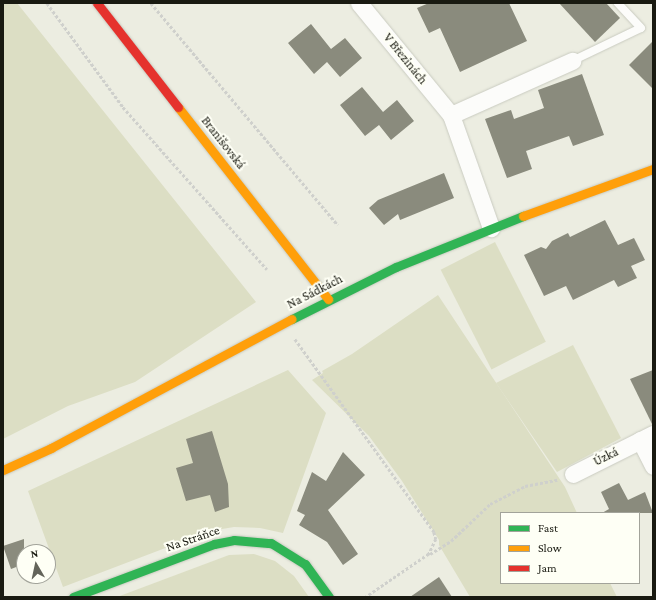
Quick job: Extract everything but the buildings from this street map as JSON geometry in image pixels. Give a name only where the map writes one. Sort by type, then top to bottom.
[{"type":"street","name":"Branišovská","points":[[97,3],[328,299]]},
{"type":"street","name":"V Březinách","points":[[360,3],[451,115],[491,228]]},
{"type":"street","points":[[451,115],[572,61]]},
{"type":"street","name":"Na Sádkách","points":[[3,470],[52,448],[328,299],[491,228],[653,169]]},
{"type":"street","name":"Úzká","points":[[573,474],[647,437],[653,466]]},
{"type":"street","name":"Na Stráňce","points":[[73,597],[214,544],[234,540],[256,540],[271,543],[305,564],[329,597]]},
{"type":"lane","points":[[572,61],[641,28],[618,3]]},
{"type":"path","points":[[47,3],[123,106],[267,269]]},
{"type":"path","points":[[150,3],[338,225]]},
{"type":"path","points":[[284,323],[434,532],[436,539],[429,554]]},
{"type":"path","points":[[366,597],[429,554],[451,541],[490,504],[525,486],[556,481],[573,474]]},
{"type":"green space","points":[[3,3],[17,3],[256,302],[135,382],[68,406],[3,439]]},
{"type":"green space","points":[[495,242],[546,342],[491,369],[441,270]]},
{"type":"green space","points":[[438,295],[565,487],[577,512],[500,512],[500,584],[610,584],[617,597],[470,597],[439,545],[439,540],[402,481],[369,436],[312,380],[323,373],[322,371],[352,354]]},
{"type":"green space","points":[[573,345],[621,438],[557,472],[496,383]]},
{"type":"green space","points":[[288,370],[326,413],[283,533],[260,528],[234,527],[210,531],[63,587],[56,568],[56,544],[47,544],[28,491]]},
{"type":"green space","points":[[254,554],[275,561],[294,576],[309,597],[117,597],[229,555]]},
{"type":"traffic: fast","points":[[292,319],[396,267],[523,216]]},
{"type":"traffic: fast","points":[[73,597],[214,544],[234,540],[271,543],[305,564],[329,597]]},
{"type":"traffic: slow","points":[[178,107],[328,299]]},
{"type":"traffic: slow","points":[[523,216],[653,169]]},
{"type":"traffic: slow","points":[[3,470],[51,448],[292,319]]},
{"type":"traffic: jam","points":[[97,3],[178,107]]}]
